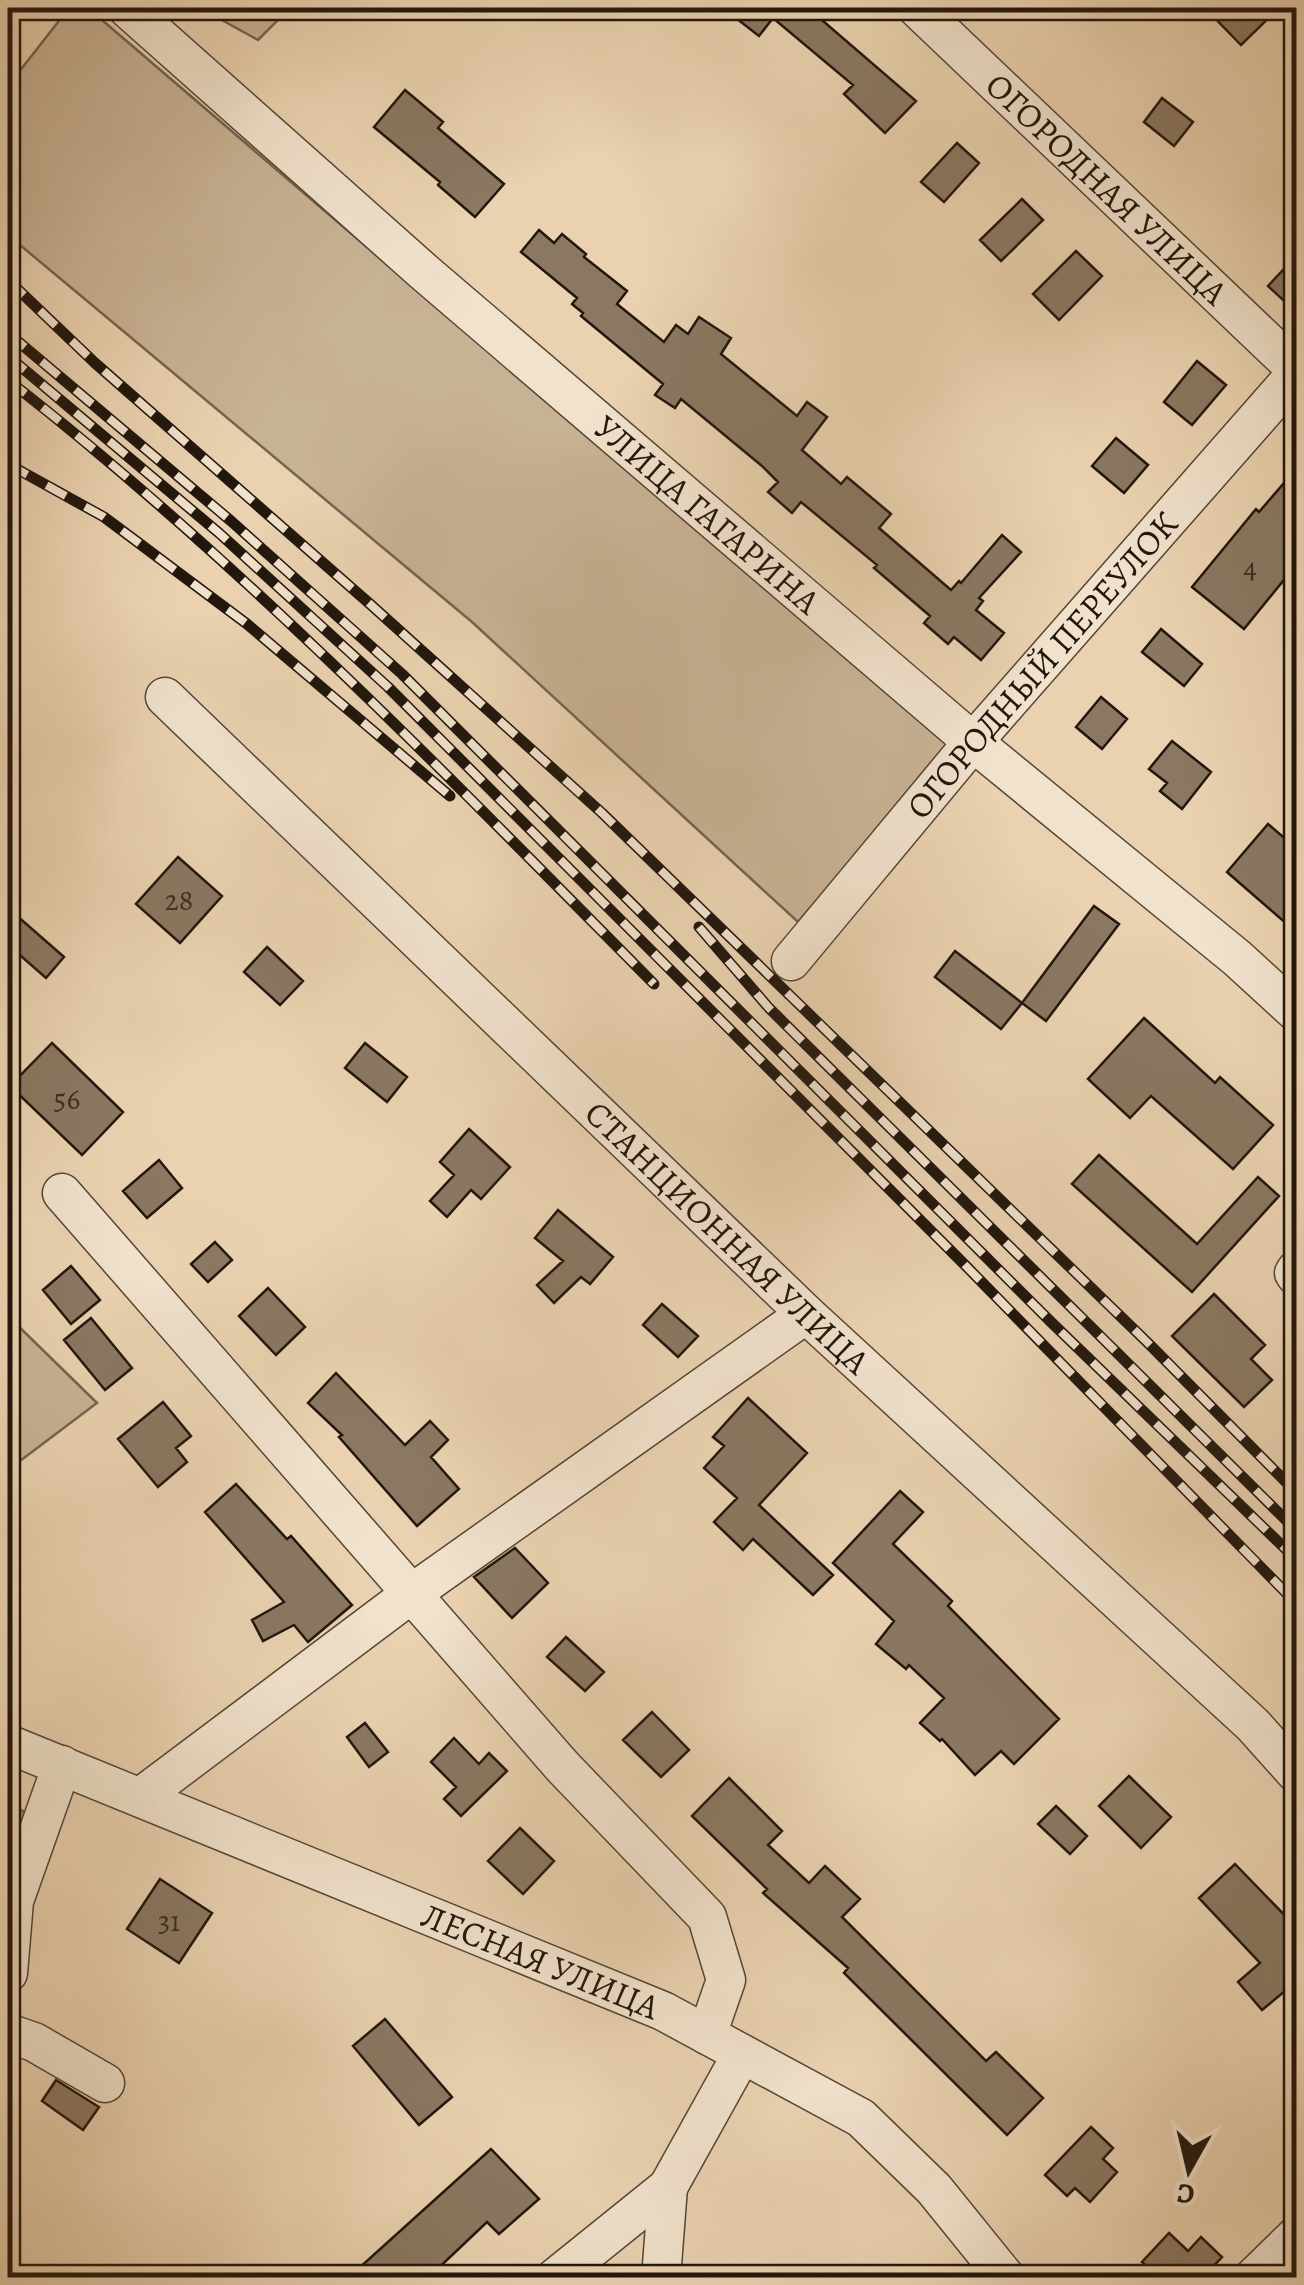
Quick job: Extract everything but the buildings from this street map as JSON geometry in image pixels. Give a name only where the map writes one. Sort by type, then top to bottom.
[{"type":"street","name":"УЛИЦА ГАГАРИНА","points":[[127,8],[424,272],[973,742],[1237,958],[1296,1012]]},
{"type":"street","name":"ОГОРОДНАЯ УЛИЦА","points":[[917,8],[1296,371]]},
{"type":"street","name":"ОГОРОДНЫЙ ПЕРЕУЛОК","points":[[791,961],[973,742],[1296,371]]},
{"type":"street","name":"СТАНЦИОННАЯ УЛИЦА","points":[[165,697],[806,1314],[1253,1726],[1296,1773]]},
{"type":"street","points":[[62,1193],[562,1766],[707,1917],[726,1980],[707,2034]]},
{"type":"street","points":[[142,1796],[411,1594],[806,1314]]},
{"type":"street","name":"ЛЕСНАЯ УЛИЦА","points":[[8,1744],[663,2010],[861,2118],[934,2190],[1006,2278]]},
{"type":"street","points":[[8,1973],[14,1901],[62,1765]]},
{"type":"street","points":[[8,2032],[34,2042],[106,2083]]},
{"type":"street","points":[[555,2278],[668,2187],[742,2054]]},
{"type":"street","points":[[662,2278],[668,2187]]},
{"type":"street","points":[[1253,2278],[1296,2236]]},
{"type":"shaded area","points":[[69,8],[88,8],[949,746],[798,922],[472,622],[8,235],[8,86]]},
{"type":"shaded area","points":[[200,8],[290,8],[258,40]]},
{"type":"shaded area","points":[[8,1316],[97,1403],[8,1470]]},
{"type":"shaded area","points":[[8,1804],[27,1813],[8,1867]]},
{"type":"railway","points":[[8,280],[95,363],[602,813],[1296,1492]]},
{"type":"railway","points":[[8,333],[231,521],[402,674],[1051,1322],[1296,1559]]},
{"type":"railway","points":[[8,356],[219,533],[388,687],[1296,1603]]},
{"type":"railway","points":[[8,380],[260,596],[420,749],[654,984]]},
{"type":"railway","points":[[8,464],[104,517],[247,624],[450,796]]},
{"type":"railway","points":[[699,927],[769,1008],[1296,1530]]}]
